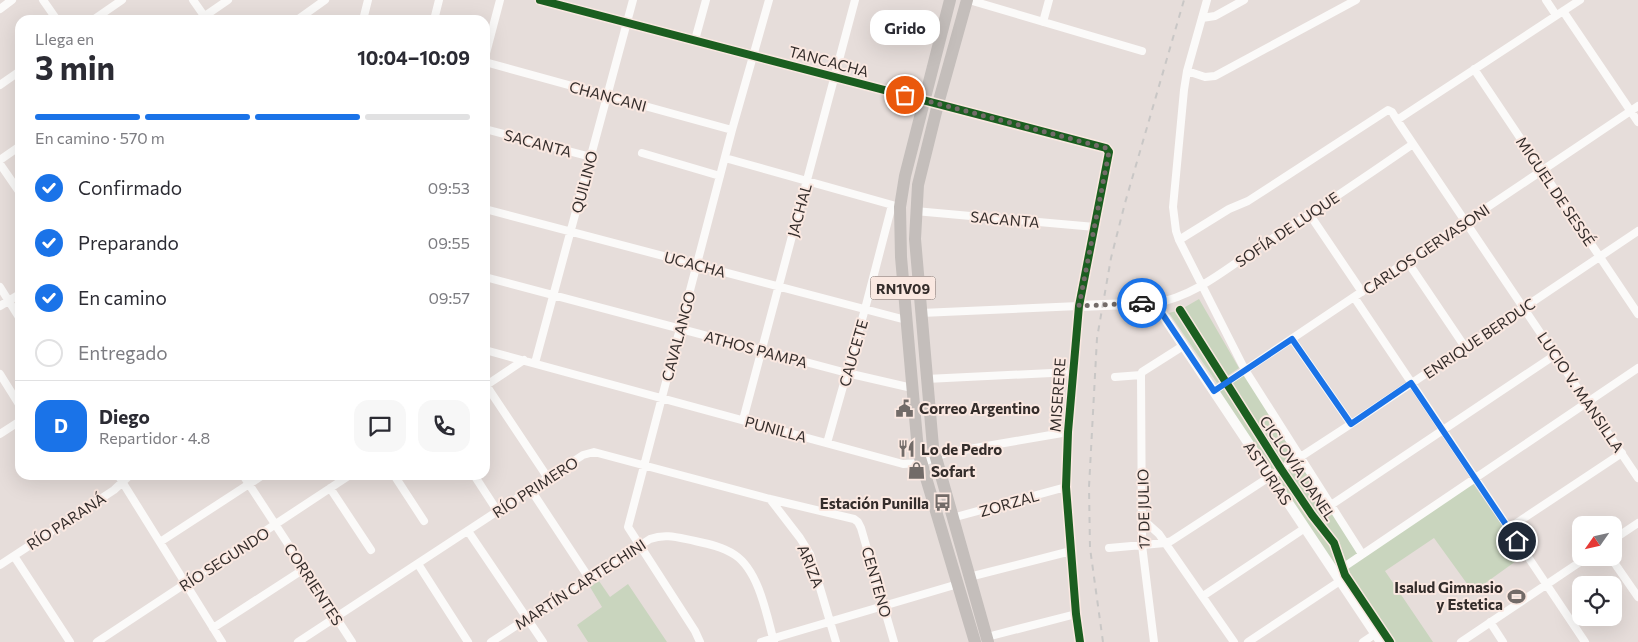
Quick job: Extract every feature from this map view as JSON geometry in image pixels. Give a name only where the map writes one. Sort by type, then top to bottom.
[{"type":"main road","name":"RN1V09","points":[[950,0],[896,206],[916,442],[921,463],[964,581],[983,640]]},
{"type":"main road","name":"RN1V09","points":[[964,581],[952,518],[932,439],[915,258],[915,211],[918,185],[938,104],[968,0]]},
{"type":"street","points":[[0,9],[12,0]]},
{"type":"street","points":[[44,0],[54,15]]},
{"type":"street","points":[[100,15],[122,0]]},
{"type":"street","points":[[193,0],[202,15]]},
{"type":"street","points":[[209,15],[228,0]]},
{"type":"street","points":[[304,15],[325,0]]},
{"type":"street","points":[[364,15],[368,0]]},
{"type":"street","points":[[435,15],[439,0]]},
{"type":"street","points":[[490,38],[500,0]]},
{"type":"street","name":"TANCACHA","points":[[540,0],[1106,148],[1109,152]]},
{"type":"street","name":"QUILINO","points":[[535,363],[633,0]]},
{"type":"street","points":[[695,40],[706,0]]},
{"type":"street","name":"CAVALANGO","points":[[639,546],[628,527],[732,130],[769,0]]},
{"type":"street","name":"JACHAL","points":[[743,420],[855,0]]},
{"type":"street","points":[[968,0],[1142,51]]},
{"type":"street","points":[[1043,22],[1049,0]]},
{"type":"street","points":[[1207,0],[1187,71],[1173,207],[1176,231],[1201,285],[1245,370],[1362,554]]},
{"type":"street","points":[[1202,18],[1214,16],[1244,0]]},
{"type":"street","points":[[1187,71],[1205,77],[1215,76],[1356,0]]},
{"type":"street","points":[[1546,0],[1559,13],[1634,109],[1638,122]]},
{"type":"street","points":[[1397,120],[1580,0]]},
{"type":"street","name":"CHANCANI","points":[[490,63],[732,130]]},
{"type":"street","name":"MIGUEL DE SESSÉ","points":[[1474,69],[1638,314]]},
{"type":"street","points":[[0,85],[15,74]]},
{"type":"street","name":"CARLOS GERVASONI","points":[[1214,391],[1634,109]]},
{"type":"street","name":"LUCIO V. MANSILLA","points":[[1179,240],[1229,209],[1256,196],[1388,110],[1397,120],[1638,478]]},
{"type":"street","name":"SACANTA","points":[[490,130],[591,157]]},
{"type":"street","name":"SOFÍA DE LUQUE","points":[[1155,303],[1178,297],[1201,285],[1310,215],[1413,144]]},
{"type":"street","points":[[0,160],[15,150]]},
{"type":"street","name":"MISERERE","points":[[1080,642],[1066,487],[1068,432],[1079,306],[1109,152]]},
{"type":"street","points":[[642,153],[720,176]]},
{"type":"street","points":[[725,158],[896,206]]},
{"type":"street","points":[[0,164],[15,186]]},
{"type":"street","name":"CAUCETE","points":[[827,443],[896,206]]},
{"type":"street","name":"UCACHA","points":[[490,210],[906,320]]},
{"type":"street","name":"SACANTA","points":[[915,211],[1095,227]]},
{"type":"street","points":[[1310,215],[1362,292]]},
{"type":"street","name":"ENRIQUE BERDUC","points":[[1109,548],[1165,544],[1171,541],[1351,424],[1638,231]]},
{"type":"street","points":[[1407,261],[1465,347]]},
{"type":"street","name":"ATHOS PAMPA","points":[[490,278],[912,388]]},
{"type":"street","points":[[0,287],[15,311]]},
{"type":"street","points":[[0,306],[15,297]]},
{"type":"street","points":[[1354,297],[1585,642]]},
{"type":"street","points":[[921,312],[1155,303]]},
{"type":"street","name":"ASTURIAS","points":[[1155,303],[1378,638]]},
{"type":"street","points":[[1292,339],[1351,424]]},
{"type":"street","points":[[1115,377],[1141,375],[1142,372],[1184,346]]},
{"type":"street","name":"PUNILLA","points":[[490,351],[903,464],[921,463],[946,453],[1068,432]]},
{"type":"street","points":[[1331,505],[1555,354]]},
{"type":"street","points":[[490,383],[524,360]]},
{"type":"street","points":[[1248,642],[1337,577],[1362,554],[1638,368]]},
{"type":"street","points":[[926,379],[1072,372]]},
{"type":"street","points":[[0,374],[15,398]]},
{"type":"street","name":"17 DE JULIO","points":[[1141,375],[1142,545],[1154,642]]},
{"type":"street","points":[[490,393],[548,478]]},
{"type":"street","points":[[0,434],[15,424]]},
{"type":"street","name":"RÍO PRIMERO","points":[[298,642],[583,455],[594,452],[770,499],[854,519],[858,522]]},
{"type":"street","points":[[1509,528],[1622,453]]},
{"type":"street","name":"RÍO PARANÁ","points":[[0,565],[114,490],[119,480]]},
{"type":"street","points":[[121,480],[222,642]]},
{"type":"street","name":"CORRIENTES","points":[[246,480],[352,642]]},
{"type":"street","points":[[160,542],[255,480]]},
{"type":"street","name":"RÍO SEGUNDO","points":[[97,642],[342,480]]},
{"type":"street","points":[[397,480],[424,521]]},
{"type":"street","points":[[477,480],[498,512]]},
{"type":"street","name":"ZORZAL","points":[[952,518],[1066,487]]},
{"type":"street","points":[[330,488],[370,550]]},
{"type":"street","points":[[530,490],[589,578]]},
{"type":"street","name":"ARIZA","points":[[770,499],[810,554],[836,642]]},
{"type":"street","name":"CENTENO","points":[[858,522],[894,642]]},
{"type":"street","points":[[1142,522],[1149,525],[1159,534],[1234,642]]},
{"type":"street","points":[[1622,534],[1638,523]]},
{"type":"street","points":[[1203,596],[1305,528]]},
{"type":"street","points":[[468,531],[543,642]]},
{"type":"street","name":"MARTÍN CARTECHINI","points":[[491,642],[639,546],[656,537],[669,536],[716,546],[730,552],[743,562],[757,584],[774,640]]},
{"type":"street","points":[[639,546],[695,631],[700,642]]},
{"type":"street","points":[[761,642],[774,640],[964,581],[1071,551]]},
{"type":"street","points":[[14,556],[70,642]]},
{"type":"street","points":[[418,564],[468,642]]},
{"type":"street","points":[[1460,642],[1574,566]]},
{"type":"street","points":[[1617,566],[1638,597]]},
{"type":"street","points":[[213,628],[304,569]]},
{"type":"street","points":[[983,640],[1076,614]]},
{"type":"street","points":[[1490,622],[1502,642]]},
{"type":"street","points":[[1363,642],[1378,638]]},
{"type":"green space","points":[[1199,299],[1239,368],[1217,383],[1169,313],[1180,310]]},
{"type":"green space","points":[[1245,373],[1296,453],[1270,472],[1217,392]]},
{"type":"green space","points":[[1300,460],[1360,554],[1335,570],[1274,478]]},
{"type":"green space","points":[[1472,482],[1523,556],[1473,592],[1434,538],[1385,571],[1433,642],[1382,642],[1336,573]]},
{"type":"green space","points":[[599,581],[610,597],[628,584],[667,642],[588,642],[577,625],[602,607],[590,587]]},
{"type":"railway","points":[[1103,642],[1090,548],[1089,487],[1097,338],[1111,258],[1125,203],[1184,0]]},
{"type":"cycle path","points":[[540,0],[1106,148],[1109,152],[1079,306],[1068,432],[1066,487],[1080,642]]},
{"type":"cycle path","name":"CICLOVÍA DANEL","points":[[1180,310],[1281,469],[1312,515],[1334,543],[1345,575],[1390,642]]},
{"type":"way so far","points":[[905,95],[1106,148],[1109,152],[1079,306],[1142,303]]},
{"type":"place","name":"Grido","points":[[905,95]]},
{"type":"place","name":"Correo Argentino","points":[[905,408]]},
{"type":"place","name":"Lo de Pedro","points":[[907,449]]},
{"type":"place","name":"Sofart","points":[[917,471]]},
{"type":"place","name":"Estación Punilla","points":[[943,503]]},
{"type":"place","name":"Isalud Gimnasio y Estetica","points":[[1517,596]]},
{"type":"route","points":[[1142,303],[1155,303],[1214,391],[1292,339],[1351,424],[1411,383],[1517,541]]}]
